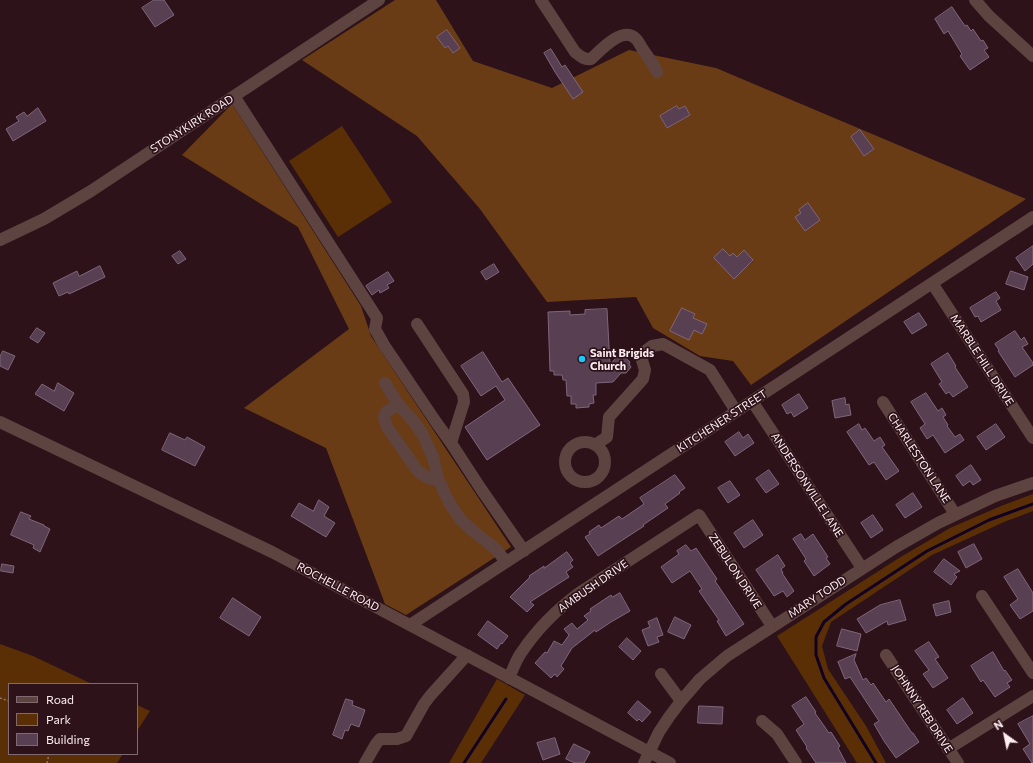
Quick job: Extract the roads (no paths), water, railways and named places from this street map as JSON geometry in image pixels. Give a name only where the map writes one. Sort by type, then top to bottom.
[{"type":"street","name":"STONYKIRK ROAD","points":[[0,240],[44,219],[91,191],[379,0]]},
{"type":"street","points":[[541,0],[575,52],[583,58],[591,60],[615,38],[629,34],[635,38],[657,72]]},
{"type":"street","points":[[975,0],[989,16],[1033,56]]},
{"type":"street","points":[[234,96],[377,318],[375,329],[384,345],[524,551]]},
{"type":"street","name":"KITCHENER STREET","points":[[410,625],[1033,217]]},
{"type":"street","name":"MARBLE HILL DRIVE","points":[[932,283],[1033,438]]},
{"type":"street","points":[[417,324],[463,394],[464,402],[451,443]]},
{"type":"street","points":[[595,445],[607,437],[609,417],[643,379],[645,370],[642,360],[644,352],[652,346],[663,344],[710,370],[736,412]]},
{"type":"street","points":[[385,383],[398,404],[423,435],[433,457],[438,479],[450,504],[461,520],[496,549],[506,562]]},
{"type":"street","name":"ANDERSONVILLE LANE","points":[[752,401],[862,568]]},
{"type":"street","name":"CHARLESTON LANE","points":[[883,402],[955,514]]},
{"type":"street","points":[[398,404],[386,412],[384,417],[387,427],[417,470],[434,480],[438,479]]},
{"type":"street","name":"ROCHELLE ROAD","points":[[0,422],[272,552],[509,678],[647,757],[670,763]]},
{"type":"street","points":[[588,442],[601,450],[605,457],[605,465],[602,473],[597,479],[591,482],[577,481],[568,473],[565,460],[567,453],[573,446],[588,442]]},
{"type":"street","points":[[597,479],[608,495]]},
{"type":"street","name":"MARY TODD","points":[[647,757],[659,732],[681,701],[700,679],[727,656],[862,568],[934,525],[995,496],[1033,483]]},
{"type":"street","name":"ZEBULON DRIVE","points":[[699,515],[772,626]]},
{"type":"street","name":"AMBUSH DRIVE","points":[[509,678],[521,654],[533,636],[562,606],[579,593],[699,515]]},
{"type":"street","points":[[982,596],[1033,673]]},
{"type":"street","name":"JOHNNY REB DRIVE","points":[[886,654],[958,763]]},
{"type":"street","points":[[365,763],[380,738],[396,739],[406,736],[430,696],[467,656]]},
{"type":"street","points":[[661,674],[681,701]]},
{"type":"street","points":[[948,749],[1033,696]]},
{"type":"street","points":[[762,720],[777,734],[796,763]]},
{"type":"waterway","points":[[876,763],[824,678],[816,655],[816,637],[824,622],[846,604],[927,551],[989,520],[1033,504]]},
{"type":"waterway","points":[[464,763],[506,699]]},
{"type":"place","name":"Saint Brigids Church","points":[[582,359]]}]
